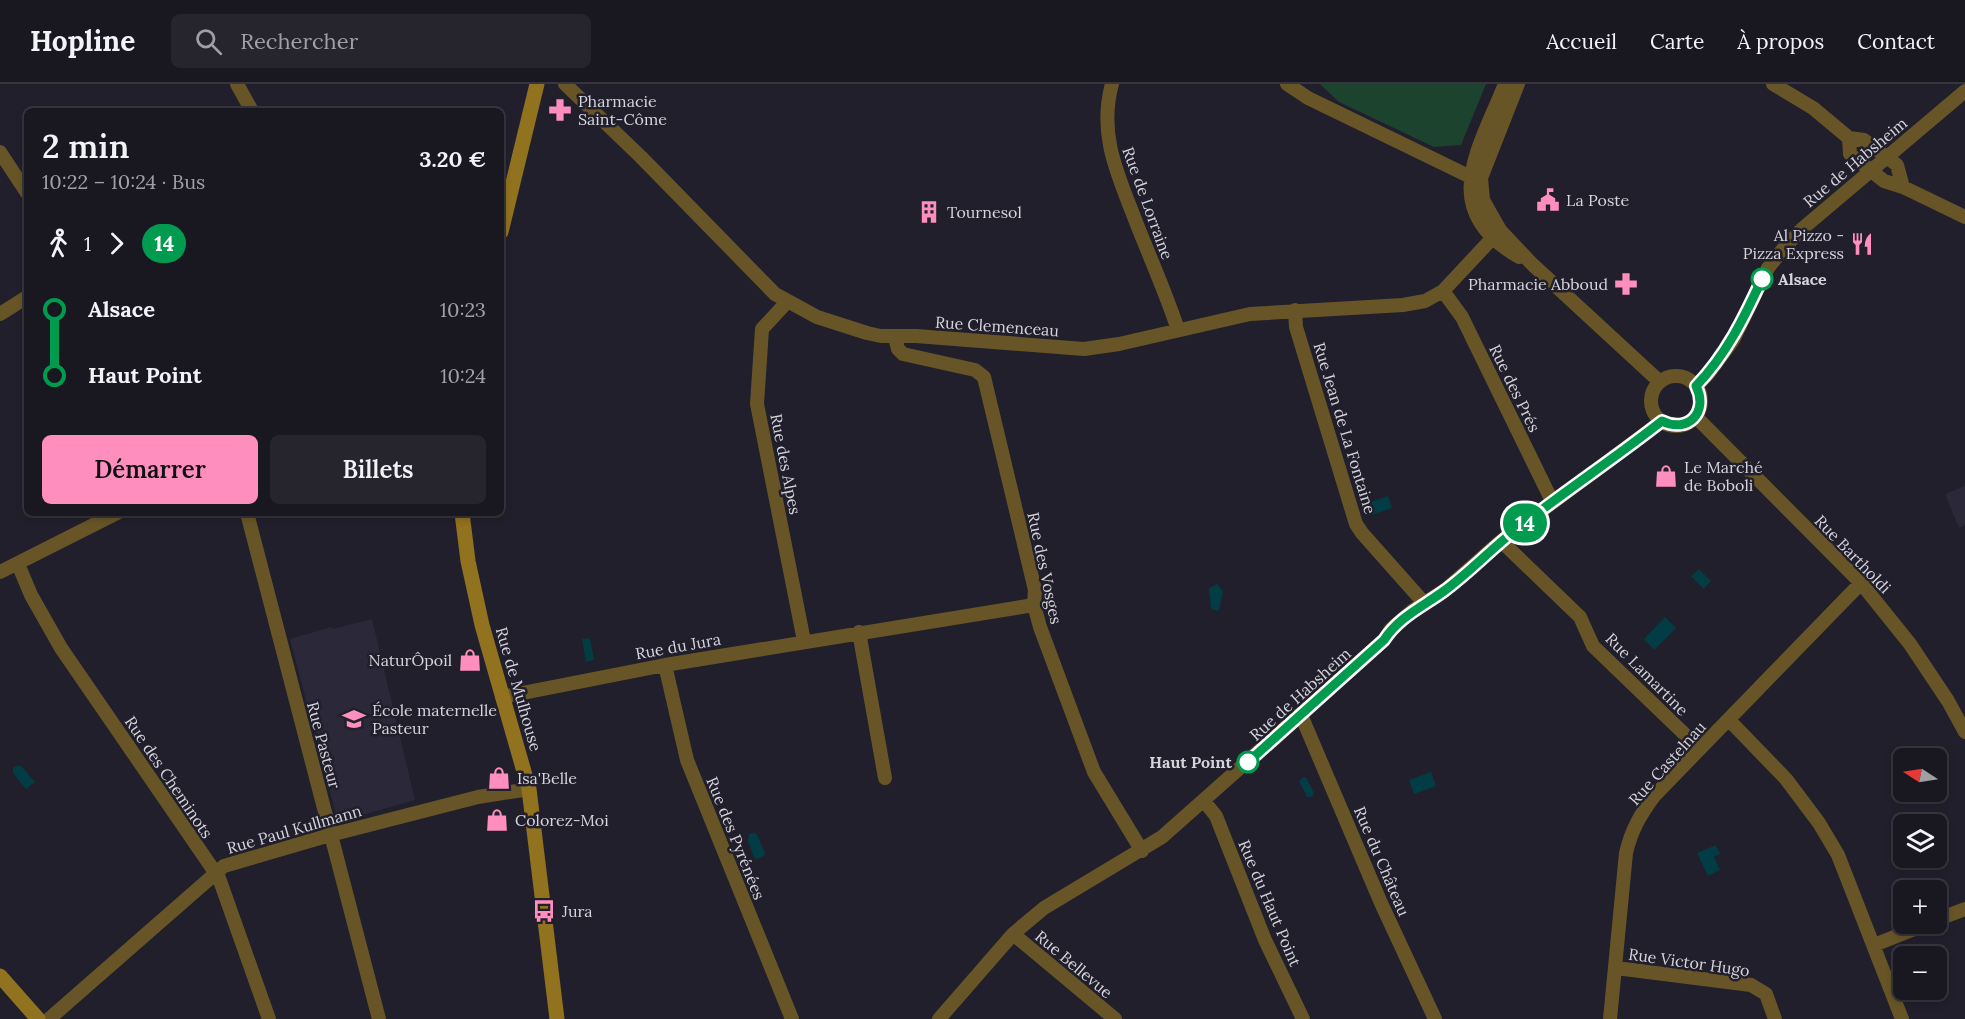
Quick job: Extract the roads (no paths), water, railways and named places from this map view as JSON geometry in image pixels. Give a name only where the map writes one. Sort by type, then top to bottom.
[{"type":"street","points":[[237,84],[250,108]]},
{"type":"street","points":[[504,220],[537,84]]},
{"type":"street","name":"Rue Clemenceau","points":[[565,84],[641,157],[762,282],[787,302],[831,322],[874,335],[1084,349],[1119,344],[1250,314],[1294,309],[1403,305],[1425,301],[1443,291],[1496,234]]},
{"type":"street","name":"Rue de Lorraine","points":[[1112,84],[1107,101],[1107,126],[1112,160],[1178,330]]},
{"type":"street","points":[[1287,84],[1308,98],[1476,179]]},
{"type":"street","points":[[1505,84],[1473,164],[1476,179],[1472,201],[1476,214],[1496,234],[1500,246],[1532,264],[1660,382]]},
{"type":"street","points":[[1476,179],[1484,168],[1518,84]]},
{"type":"street","points":[[1773,84],[1813,108],[1850,138],[1863,140],[1897,165],[1903,187]]},
{"type":"street","name":"Rue de Habsheim","points":[[1696,386],[1708,374],[1733,340],[1768,268],[1783,249],[1802,229],[1965,91]]},
{"type":"street","points":[[1850,138],[1850,154],[1884,181],[1903,187],[1965,217]]},
{"type":"street","points":[[0,152],[24,188]]},
{"type":"street","name":"Rue des Prés","points":[[1443,291],[1462,317],[1552,501]]},
{"type":"street","points":[[0,314],[24,299]]},
{"type":"street","name":"Rue des Alpes","points":[[787,302],[762,329],[757,404],[804,641]]},
{"type":"street","name":"Rue Jean de La Fontaine","points":[[1294,309],[1296,327],[1356,524],[1425,604]]},
{"type":"street","name":"Rue des Vosges","points":[[895,337],[898,349],[903,354],[975,370],[984,377],[1035,590],[1034,605],[1040,627],[1094,772],[1142,851]]},
{"type":"street","points":[[1674,376],[1683,377],[1696,386],[1701,402],[1696,417],[1683,425],[1676,426],[1662,421],[1656,414],[1652,399],[1654,390],[1660,382],[1674,376]]},
{"type":"street","name":"Rue Bartholdi","points":[[1696,417],[1862,584],[1910,644],[1948,701],[1965,732]]},
{"type":"street","name":"Rue de Habsheim","points":[[939,1019],[1013,934],[1059,899],[1162,837],[1384,640],[1391,629],[1445,590],[1501,541],[1552,501],[1662,421]]},
{"type":"street","points":[[0,572],[111,516]]},
{"type":"street","name":"Rue Pasteur","points":[[248,516],[379,1019]]},
{"type":"street","name":"Rue de Mulhouse","points":[[462,516],[473,588],[529,789],[557,1019]]},
{"type":"street","name":"Rue Lamartine","points":[[1501,541],[1580,617],[1593,646],[1700,749]]},
{"type":"street","name":"Rue des Cheminots","points":[[18,564],[31,595],[61,648],[215,873],[225,892],[268,1019]]},
{"type":"street","name":"Rue Castelnau","points":[[1610,1019],[1626,853],[1641,813],[1654,796],[1862,584]]},
{"type":"street","name":"Rue du Jura","points":[[502,697],[665,664],[1034,605]]},
{"type":"street","points":[[860,632],[885,778]]},
{"type":"street","name":"Rue des Pyrénées","points":[[665,664],[687,760],[792,1019]]},
{"type":"street","name":"Rue du Château","points":[[1301,715],[1381,903],[1435,1019]]},
{"type":"street","points":[[1728,720],[1786,779],[1819,823],[1838,855],[1902,1019]]},
{"type":"street","name":"Rue Paul Kullmann","points":[[49,1019],[224,866],[330,835],[478,797],[529,789]]},
{"type":"street","name":"Rue du Haut Point","points":[[1204,801],[1216,816],[1265,940],[1303,1019]]},
{"type":"street","points":[[1947,916],[1965,909]]},
{"type":"street","name":"Rue Bellevue","points":[[1013,934],[1115,1019]]},
{"type":"street","points":[[1874,945],[1902,934]]},
{"type":"street","name":"Rue Victor Hugo","points":[[1616,968],[1751,985],[1766,994],[1775,1019]]},
{"type":"street","points":[[0,976],[38,1019]]},
{"type":"water","points":[[1388,496],[1392,508],[1372,515],[1368,503]]},
{"type":"water","points":[[1699,569],[1711,581],[1704,589],[1691,576]]},
{"type":"water","points":[[1217,584],[1223,591],[1219,611],[1211,609],[1209,588]]},
{"type":"water","points":[[1665,617],[1676,628],[1654,650],[1644,639]]},
{"type":"water","points":[[590,638],[594,660],[586,662],[582,639]]},
{"type":"water","points":[[21,766],[35,782],[26,789],[13,773],[13,768]]},
{"type":"water","points":[[1431,772],[1436,786],[1414,794],[1409,780]]},
{"type":"water","points":[[1306,777],[1314,793],[1312,797],[1307,797],[1299,781]]},
{"type":"water","points":[[754,833],[765,853],[757,859],[754,858],[748,840],[749,834]]},
{"type":"water","points":[[1716,845],[1720,854],[1714,857],[1720,870],[1708,876],[1697,853]]},
{"type":"place","name":"Pharmacie Saint-Côme","points":[[560,110]]},
{"type":"place","name":"La Poste","points":[[1548,200]]},
{"type":"place","name":"Tournesol","points":[[929,212]]},
{"type":"place","name":"Al Pizzo - Pizza Express","points":[[1862,244]]},
{"type":"place","name":"Alsace","points":[[1762,279]]},
{"type":"place","name":"Pharmacie Abboud","points":[[1626,284]]},
{"type":"place","name":"Le Marché de Boboli","points":[[1666,476]]},
{"type":"place","name":"NaturÔpoil","points":[[470,660]]},
{"type":"place","name":"École maternelle Pasteur","points":[[354,719]]},
{"type":"place","name":"Haut Point","points":[[1248,762]]},
{"type":"place","name":"Isa'Belle","points":[[499,778]]},
{"type":"place","name":"Colorez-Moi","points":[[497,820]]},
{"type":"place","name":"Jura","points":[[544,911]]}]
